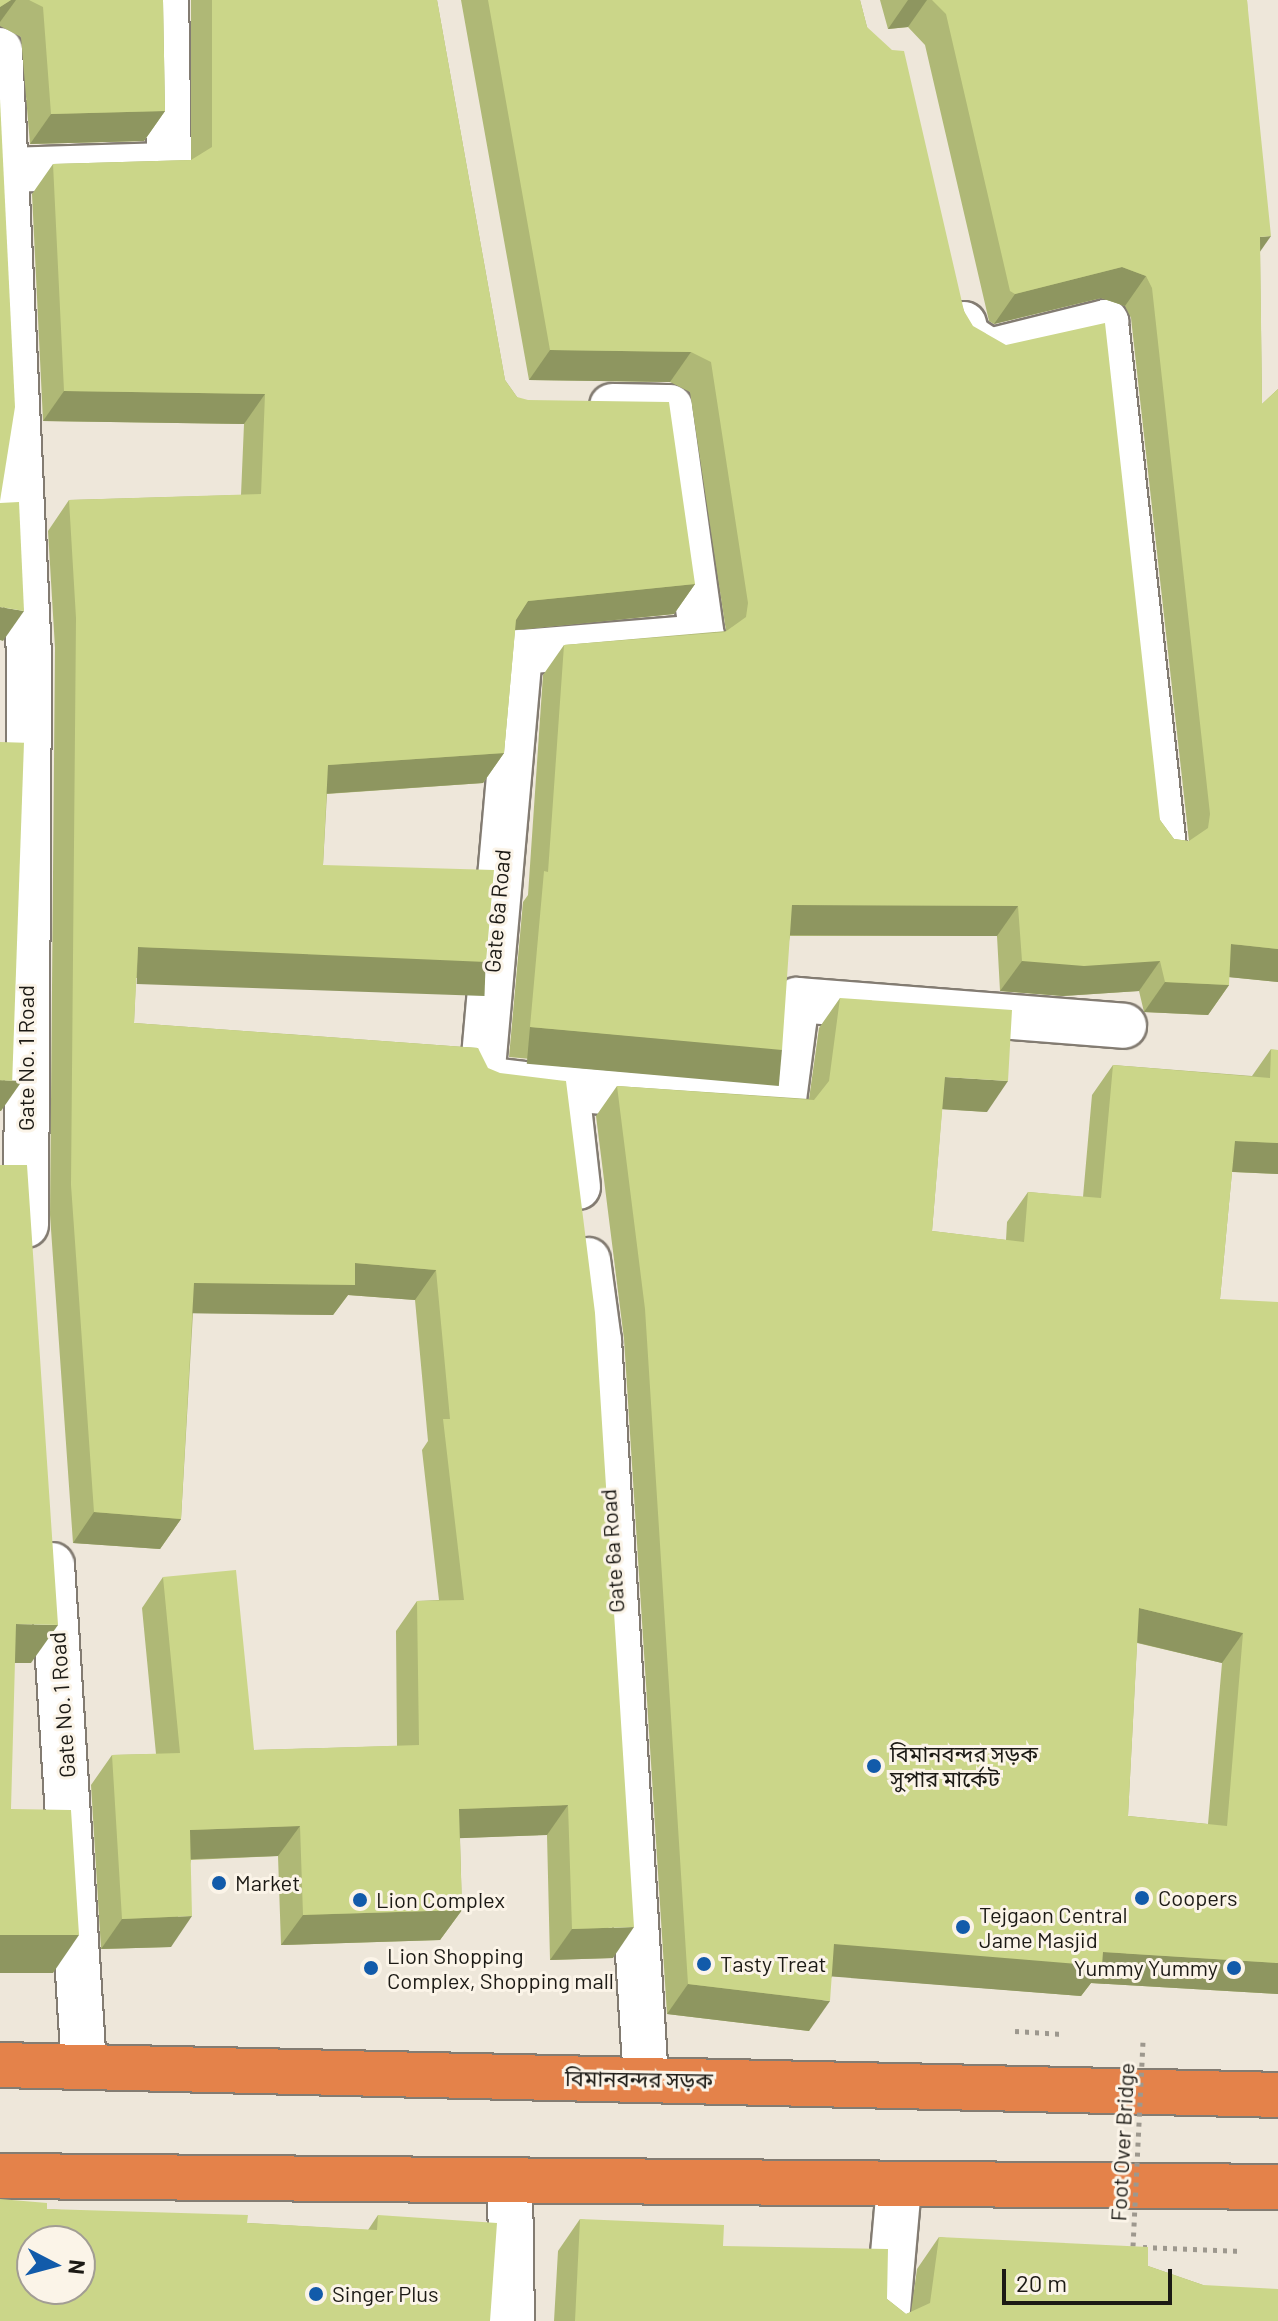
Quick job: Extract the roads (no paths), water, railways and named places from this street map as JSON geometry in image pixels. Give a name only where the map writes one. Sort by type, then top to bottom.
[{"type":"highway","name":"বিমানবন্দর সড়ক","points":[[0,2065],[1278,2095]]},
{"type":"highway","points":[[0,2176],[899,2187],[1278,2187]]},
{"type":"street","points":[[6,170],[169,165],[166,0]]},
{"type":"street","name":"Gate No. 1 Road","points":[[0,50],[29,656],[29,1263]]},
{"type":"street","points":[[953,276],[967,336],[989,351],[1106,322],[1164,847]]},
{"type":"street","name":"Gate 6a Road","points":[[567,406],[670,407],[702,637],[520,652],[482,1079],[567,1089],[599,1341],[646,2079]]},
{"type":"street","points":[[567,1089],[783,1107],[797,1000],[1124,1026]]},
{"type":"street","name":"Gate No. 1 Road","points":[[49,1528],[84,2066]]},
{"type":"street","points":[[510,2182],[512,2321]]},
{"type":"street","points":[[887,2321],[899,2187]]},
{"type":"place","name":"বিমানবন্দর সড়ক সুপার মার্কেট","points":[[874,1766]]},
{"type":"place","name":"Market","points":[[219,1883]]},
{"type":"place","name":"Coopers","points":[[1142,1898]]},
{"type":"place","name":"Lion Complex","points":[[360,1900]]},
{"type":"place","name":"Tejgaon Central Jame Masjid","points":[[963,1927]]},
{"type":"place","name":"Tasty Treat","points":[[704,1964]]},
{"type":"place","name":"Lion Shopping Complex, Shopping mall","points":[[371,1968]]},
{"type":"place","name":"Yummy Yummy","points":[[1234,1968]]},
{"type":"place","name":"Singer Plus","points":[[316,2294]]}]
